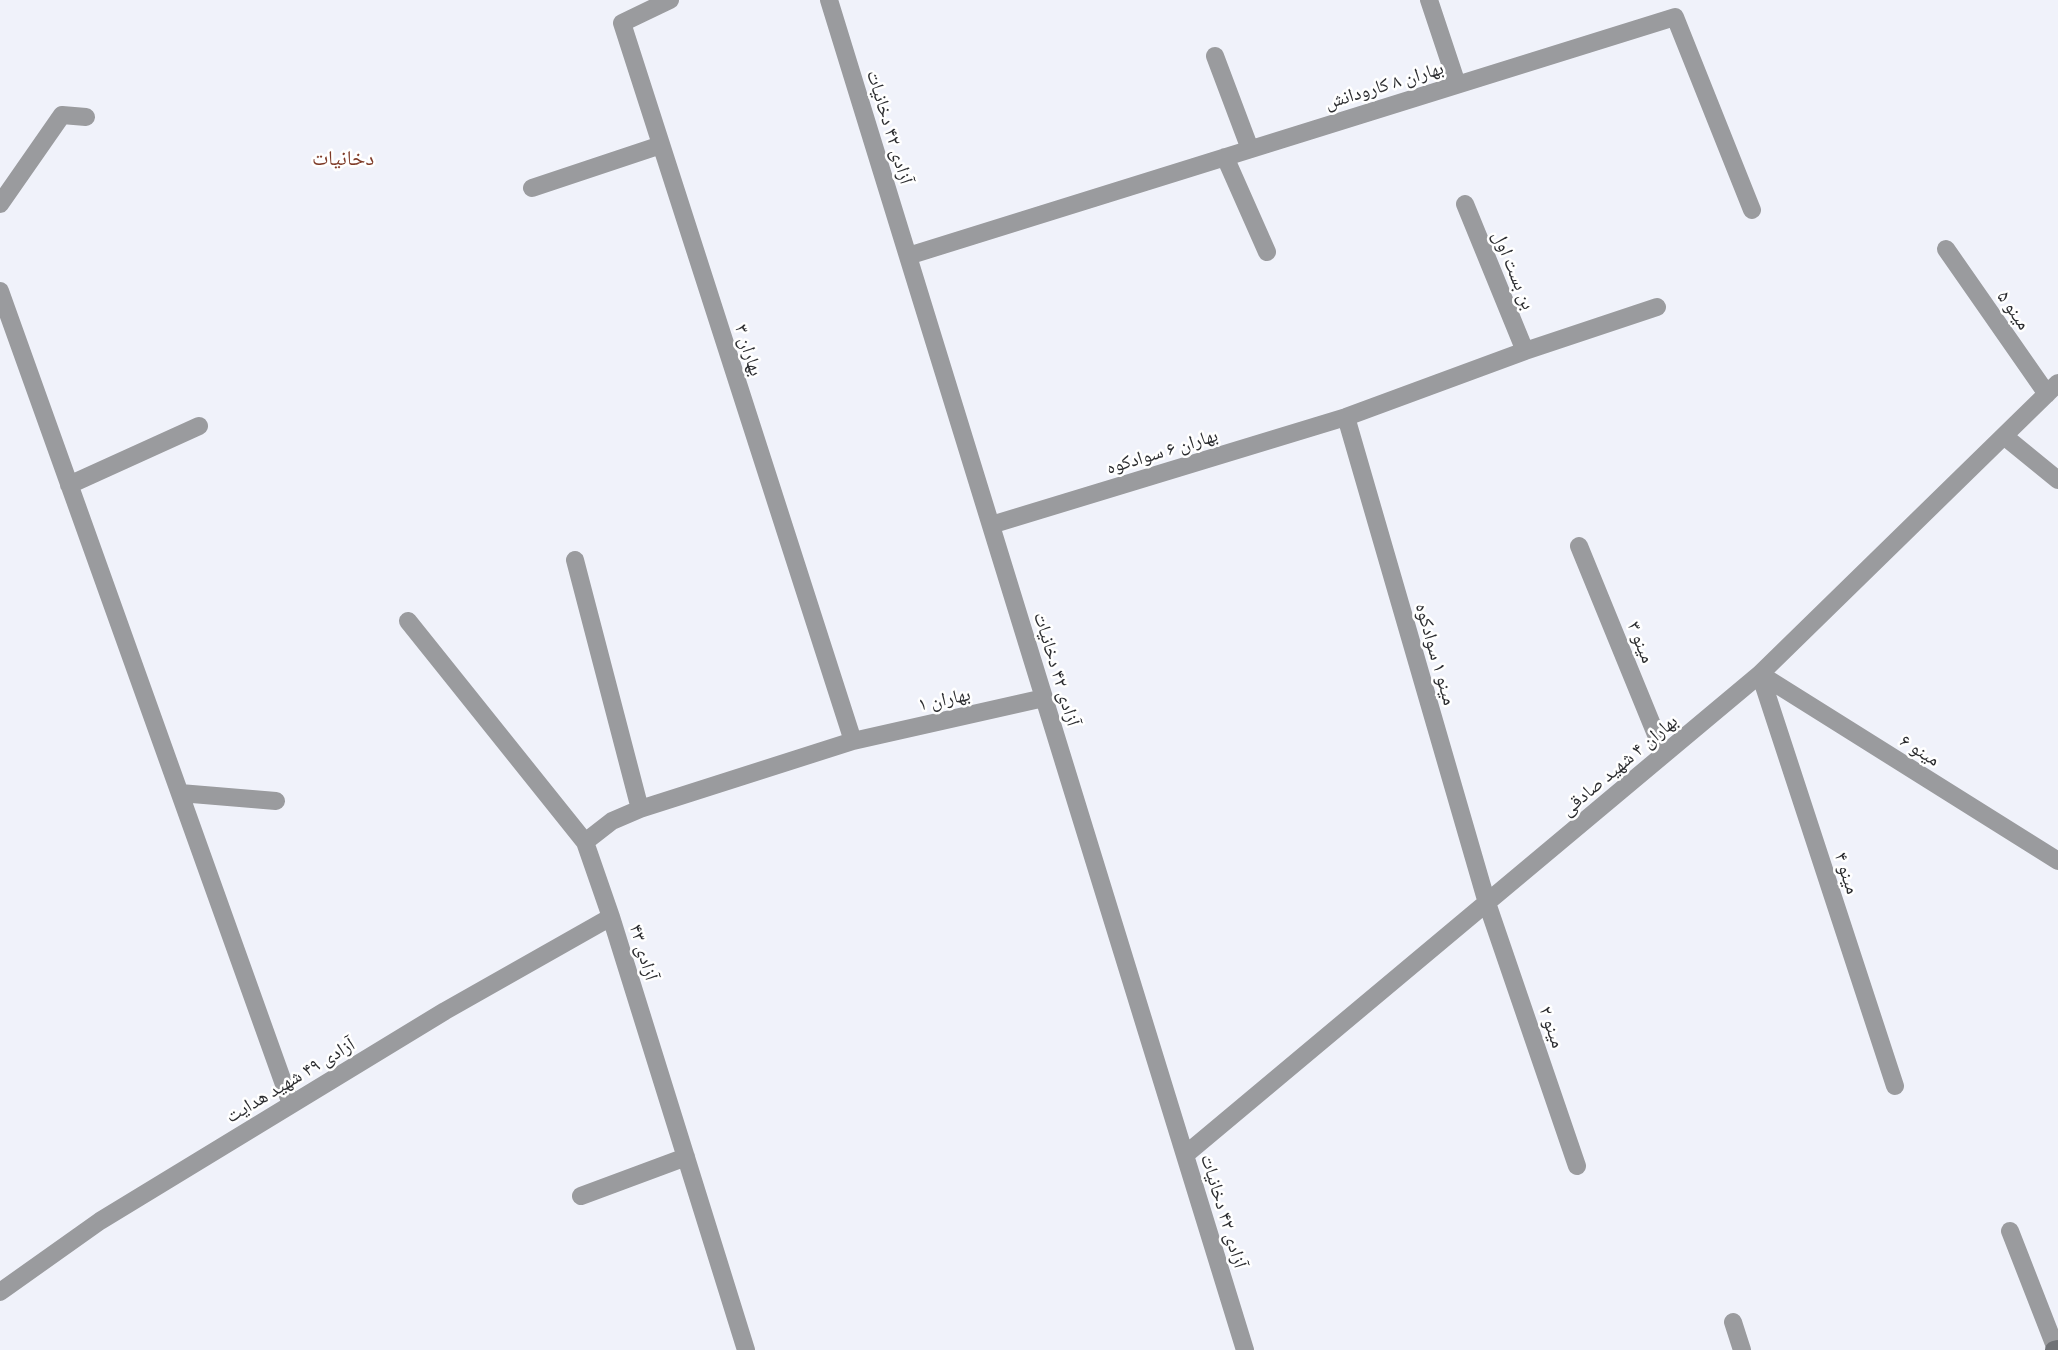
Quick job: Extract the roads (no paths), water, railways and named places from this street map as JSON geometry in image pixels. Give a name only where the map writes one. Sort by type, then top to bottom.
[{"type":"street","name":"بهاران ۳","points":[[670,0],[622,23],[853,741]]},
{"type":"street","name":"آزادی ۴۲ دخانیات","points":[[829,0],[1245,1350]]},
{"type":"street","points":[[1429,0],[1457,84]]},
{"type":"street","name":"بهاران ۸ کارودانش","points":[[908,257],[1457,84],[1672,8],[1752,210]]},
{"type":"street","points":[[1216,56],[1250,149]]},
{"type":"street","points":[[0,204],[62,115],[86,117]]},
{"type":"street","points":[[532,188],[661,145]]},
{"type":"street","points":[[1225,157],[1267,252]]},
{"type":"street","name":"بن بست اول","points":[[1465,204],[1525,351]]},
{"type":"street","name":"مینو ۵","points":[[1946,249],[2052,388]]},
{"type":"street","points":[[0,291],[291,1104]]},
{"type":"street","name":"بهاران ۶ سوادکوه","points":[[991,525],[1346,417],[1525,351],[1657,307]]},
{"type":"street","name":"بهاران ۴ شهید صادقی","points":[[1185,1155],[1760,674],[2052,388]]},
{"type":"street","name":"مینو ۱ سوادکوه","points":[[1346,417],[1487,903]]},
{"type":"street","points":[[69,485],[199,426]]},
{"type":"street","points":[[2004,436],[2058,480]]},
{"type":"street","name":"مینو ۳","points":[[1579,545],[1664,754]]},
{"type":"street","points":[[575,560],[640,808]]},
{"type":"street","name":"آزادی ۴۳","points":[[408,621],[585,842],[611,917],[746,1350]]},
{"type":"street","name":"مینو ۶","points":[[1760,674],[2058,861]]},
{"type":"street","name":"مینو ۴","points":[[1760,674],[1895,1086]]},
{"type":"street","name":"بهاران ۱","points":[[853,741],[1044,698]]},
{"type":"street","points":[[585,842],[612,821],[640,808],[853,741]]},
{"type":"street","points":[[180,793],[276,801]]},
{"type":"street","name":"مینو ۲","points":[[1487,903],[1577,1166]]},
{"type":"street","name":"آزادی ۴۹ شهید هدایت","points":[[0,1292],[100,1221],[445,1011],[611,917]]},
{"type":"street","points":[[581,1195],[686,1157]]},
{"type":"street","points":[[2010,1231],[2056,1349]]},
{"type":"street","points":[[1732,1322],[1742,1350]]},
{"type":"district","name":"دخانیات","points":[[343,158]]}]
